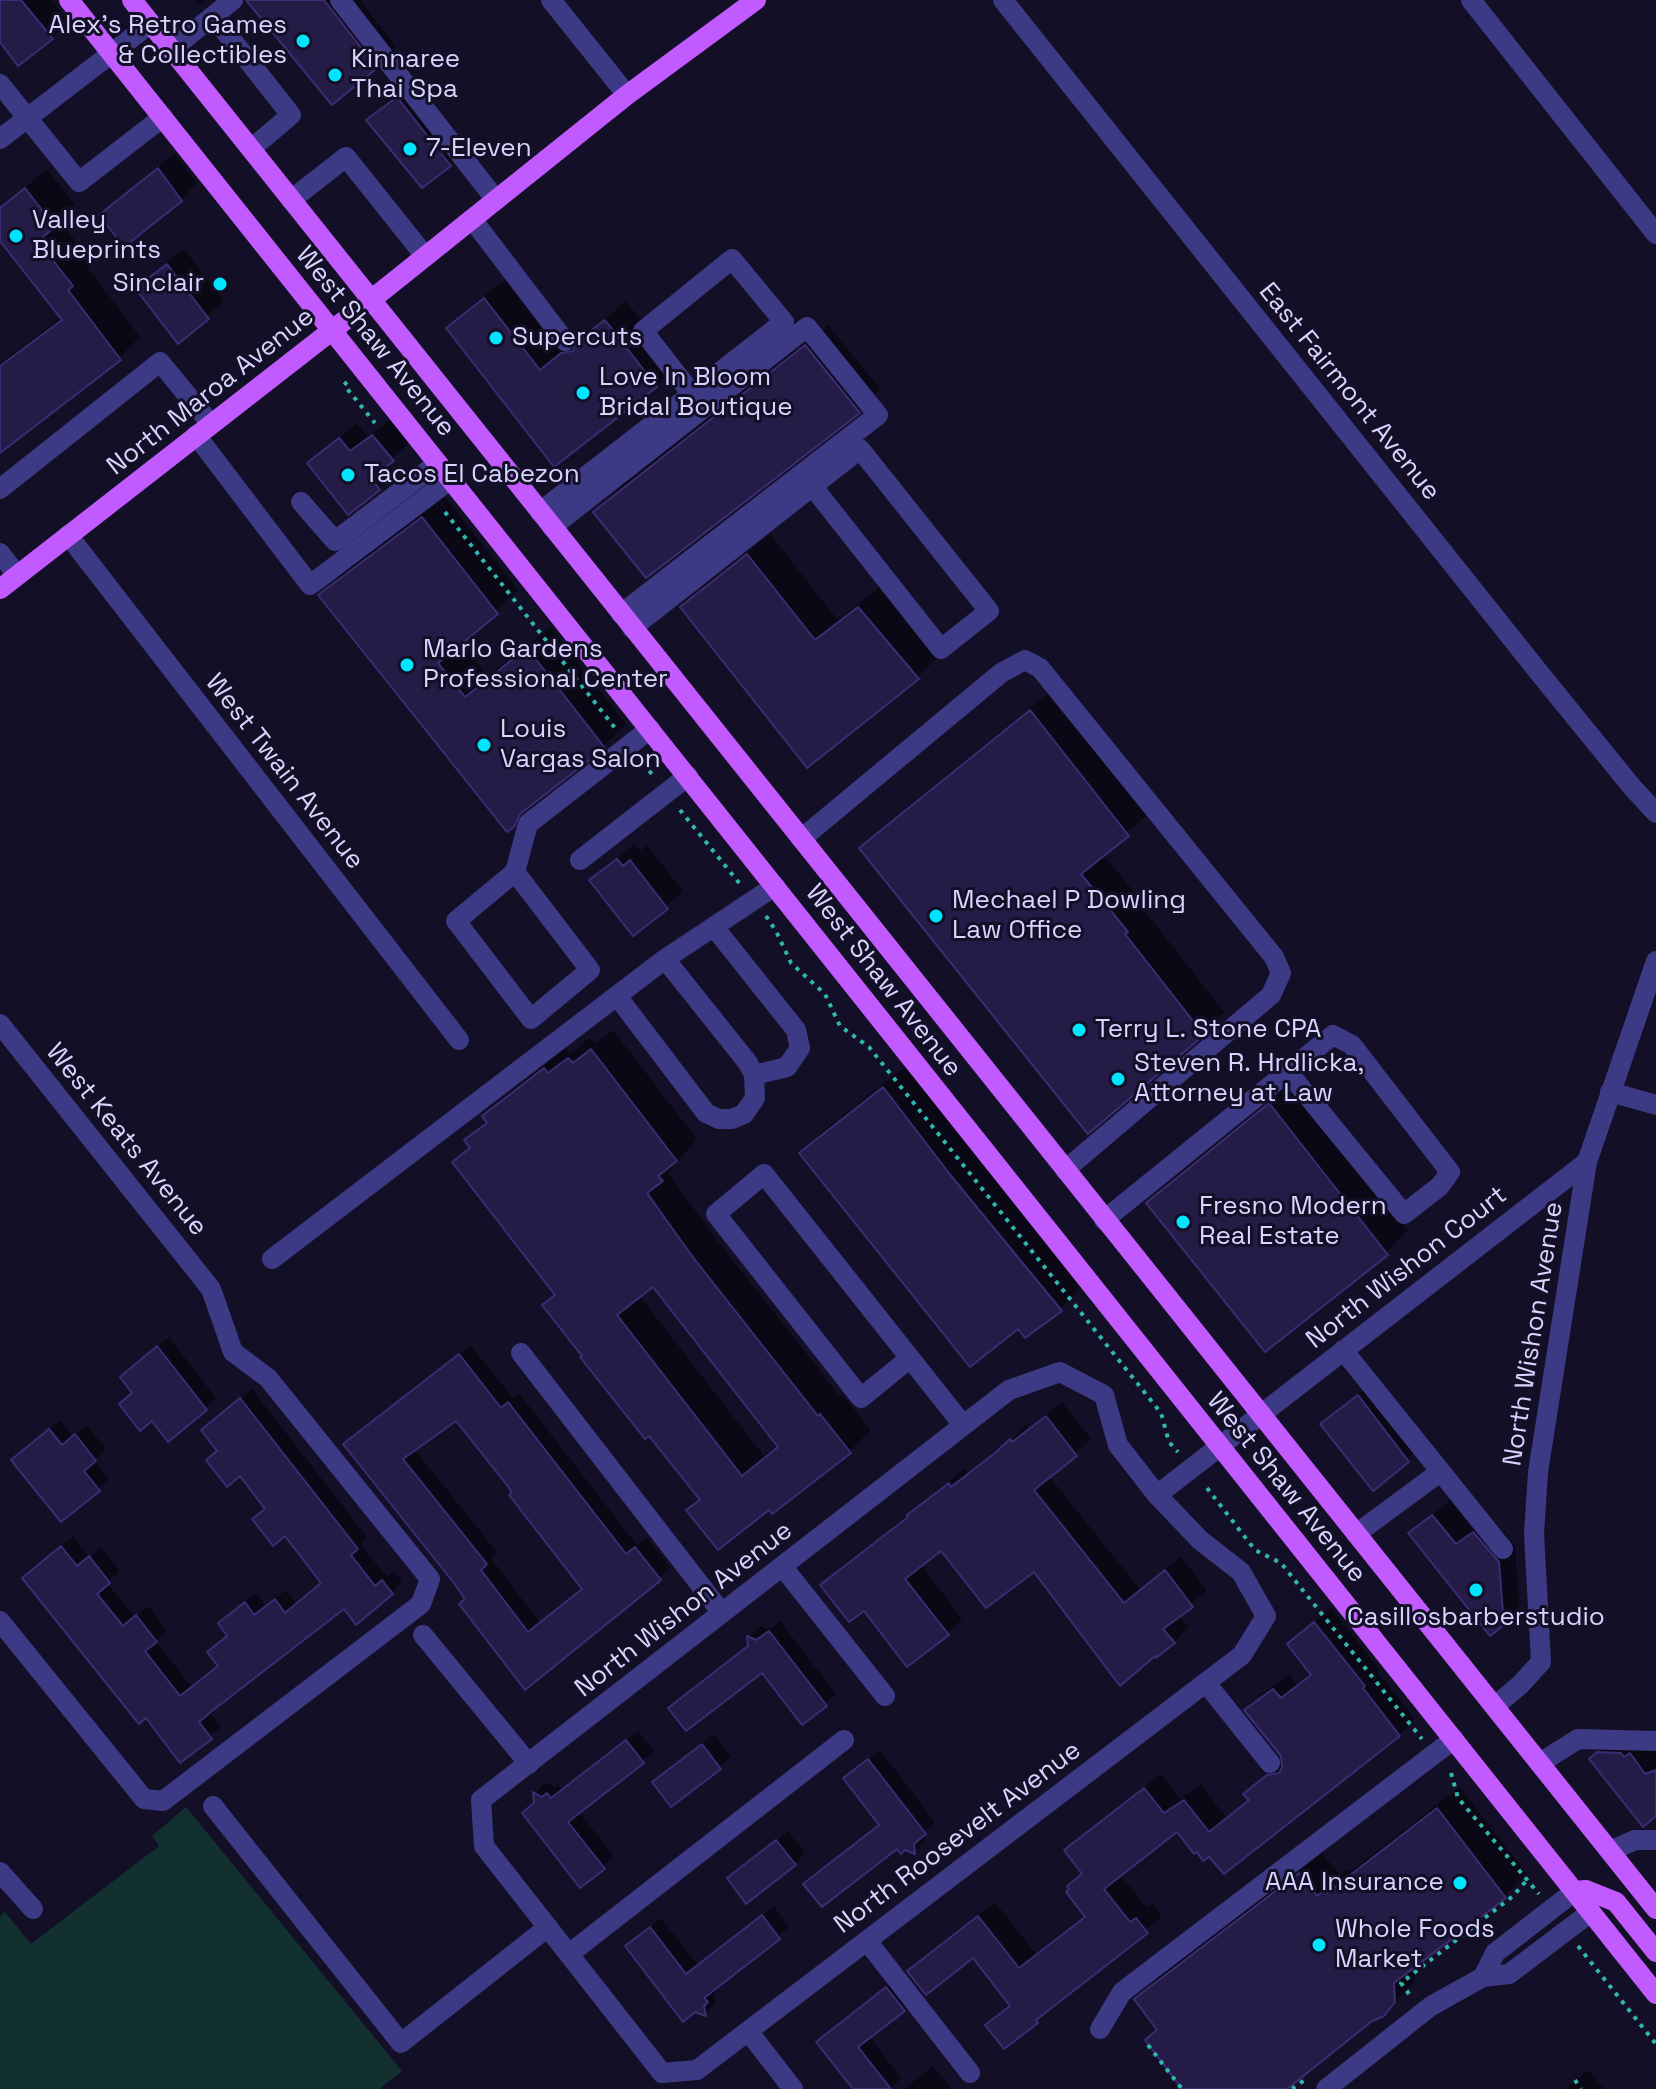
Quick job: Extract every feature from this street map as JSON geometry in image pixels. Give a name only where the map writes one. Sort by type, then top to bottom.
[{"type":"main road","name":"West Shaw Avenue","points":[[69,0],[1656,1994]]},
{"type":"main road","name":"West Shaw Avenue","points":[[132,0],[1656,1909]]},
{"type":"main road","name":"North Maroa Avenue","points":[[0,589],[371,300],[627,95],[756,0]]},
{"type":"main road","points":[[1575,1891],[1586,1890],[1616,1902],[1656,1952]]},
{"type":"street","points":[[172,49],[233,0]]},
{"type":"street","points":[[340,0],[496,200]]},
{"type":"street","points":[[551,0],[627,95]]},
{"type":"street","name":"East Fairmont Avenue","points":[[1003,0],[1541,675],[1656,813]]},
{"type":"street","points":[[1471,0],[1656,234]]},
{"type":"street","points":[[213,16],[291,115],[251,149]]},
{"type":"street","points":[[0,139],[151,23]]},
{"type":"street","points":[[0,84],[79,182],[163,117]]},
{"type":"street","points":[[291,200],[346,157],[425,256]]},
{"type":"street","points":[[472,219],[565,341]]},
{"type":"street","points":[[546,520],[692,394],[784,322],[732,259],[643,331],[692,394]]},
{"type":"street","points":[[546,520],[807,327],[878,415],[627,621]]},
{"type":"street","points":[[0,489],[160,362],[310,585],[445,471]]},
{"type":"street","points":[[627,621],[813,487],[860,449],[989,611],[941,649],[813,487]]},
{"type":"street","points":[[301,502],[335,541],[445,471]]},
{"type":"street","name":"West Twain Avenue","points":[[68,535],[459,1040]]},
{"type":"street","points":[[0,553],[17,575]]},
{"type":"street","points":[[801,839],[1001,673],[1025,660],[1040,668],[1274,957],[1281,973],[1271,995],[1065,1170]]},
{"type":"street","points":[[515,872],[590,970],[531,1019],[456,921],[515,872],[528,824],[650,729]]},
{"type":"street","points":[[580,860],[688,776]]},
{"type":"street","points":[[272,1259],[665,959],[775,886]]},
{"type":"street","points":[[714,927],[796,1030],[800,1048],[787,1067],[754,1075]]},
{"type":"street","points":[[617,996],[706,1113],[719,1119],[732,1119],[744,1114],[755,1098],[754,1075],[748,1063],[665,959]]},
{"type":"street","name":"North Wishon Avenue","points":[[1495,1706],[1541,1662],[1534,1534],[1538,1472],[1587,1162],[1656,961]]},
{"type":"street","name":"West Keats Avenue","points":[[0,1024],[211,1289],[233,1352],[268,1378],[430,1579],[421,1604],[163,1801],[144,1799],[0,1621]]},
{"type":"street","points":[[1104,1220],[1333,1035],[1352,1045],[1450,1172],[1440,1186],[1404,1214],[1288,1072]]},
{"type":"street","points":[[1610,1092],[1656,1105]]},
{"type":"street","name":"North Wishon Court","points":[[1260,1414],[1587,1162]]},
{"type":"street","points":[[910,1358],[861,1398],[716,1214],[764,1174],[910,1358],[963,1425]]},
{"type":"street","points":[[1343,1350],[1503,1549]]},
{"type":"street","points":[[521,1353],[722,1613]]},
{"type":"street","name":"North Wishon Avenue","points":[[662,2073],[484,1846],[481,1800],[1009,1390],[1060,1372],[1104,1395],[1118,1445],[1157,1495],[1200,1540],[1241,1572],[1266,1616]]},
{"type":"street","points":[[1157,1495],[1260,1414]]},
{"type":"street","points":[[1356,1534],[1440,1472]]},
{"type":"street","points":[[782,1566],[885,1696]]},
{"type":"street","name":"North Roosevelt Avenue","points":[[662,2073],[697,2070],[1242,1655],[1266,1616]]},
{"type":"street","points":[[423,1635],[529,1764]]},
{"type":"street","points":[[1206,1683],[1270,1763]]},
{"type":"street","points":[[1100,2029],[1122,1992],[1454,1739]]},
{"type":"street","points":[[1540,1763],[1578,1739],[1656,1741]]},
{"type":"street","points":[[569,1954],[844,1740]]},
{"type":"street","points":[[213,1806],[401,2043],[548,1927]]},
{"type":"street","points":[[1610,1851],[1635,1840],[1656,1840]]},
{"type":"street","points":[[0,1872],[33,1909]]},
{"type":"street","points":[[1483,1977],[1495,1953],[1575,1891]]},
{"type":"street","points":[[1321,2080],[1431,2006],[1483,1977],[1509,1974],[1591,1912]]},
{"type":"street","points":[[867,1941],[970,2073]]},
{"type":"street","points":[[748,2031],[793,2089]]},
{"type":"path","points":[[1411,1997],[1401,1983],[1513,1896],[1527,1880]]},
{"type":"path","points":[[1148,2045],[1182,2089]]},
{"type":"path","points":[[1292,2089],[1321,2080]]},
{"type":"path","points":[[1575,2080],[1581,2089]]},
{"type":"green space","points":[[186,1807],[402,2071],[379,2089],[0,2089],[0,1916],[5,1912],[31,1944],[159,1846],[152,1836]]},
{"type":"building","points":[[0,0],[21,0],[53,39],[18,66],[0,42]]},
{"type":"building","points":[[246,0],[324,0],[377,68],[332,105]]},
{"type":"building","points":[[397,97],[451,166],[422,188],[366,120]]},
{"type":"building","points":[[158,168],[182,201],[124,247],[99,215]]},
{"type":"building","points":[[25,188],[55,227],[38,241],[73,286],[68,290],[121,360],[0,453],[0,366],[62,320],[0,241],[0,208]]},
{"type":"building","points":[[167,264],[209,319],[178,344],[135,288]]},
{"type":"building","points":[[484,298],[540,370],[561,353],[573,351],[578,340],[605,320],[657,387],[554,467],[446,328]]},
{"type":"building","points":[[805,345],[860,413],[646,578],[593,512]]},
{"type":"building","points":[[372,435],[394,461],[371,478],[380,490],[348,515],[307,463],[339,438],[350,451]]},
{"type":"building","name":"Marlo Gardens Professional Center","points":[[422,517],[498,614],[438,663],[465,697],[527,648],[605,748],[520,814],[514,827],[507,832],[318,595]]},
{"type":"building","points":[[747,554],[815,640],[858,607],[919,679],[807,768],[680,607]]},
{"type":"building","points":[[1030,710],[1129,836],[1081,874],[1204,1035],[1088,1134],[859,848]]},
{"type":"building","points":[[617,859],[623,866],[630,860],[668,909],[633,936],[589,880]]},
{"type":"building","points":[[591,1049],[677,1161],[658,1176],[663,1181],[647,1193],[692,1256],[818,1416],[820,1414],[851,1453],[772,1514],[769,1510],[718,1550],[686,1510],[700,1500],[649,1436],[645,1439],[580,1357],[542,1305],[555,1295],[452,1162],[470,1148],[464,1140],[487,1123],[482,1116],[544,1068],[548,1073],[568,1058],[573,1063]],"holes":[[[653,1287],[778,1447],[742,1476],[617,1315]]]},
{"type":"building","points":[[883,1087],[1062,1311],[1025,1338],[1018,1329],[970,1367],[799,1153]]},
{"type":"building","points":[[1269,1103],[1388,1255],[1265,1352],[1146,1203]]},
{"type":"building","points":[[157,1346],[207,1410],[168,1442],[152,1421],[140,1431],[119,1404],[132,1393],[120,1377]]},
{"type":"building","points":[[459,1354],[501,1408],[508,1402],[626,1554],[635,1547],[661,1580],[525,1690],[459,1604],[465,1599],[454,1583],[343,1444]],"holes":[[[456,1421],[582,1589],[528,1632],[481,1570],[487,1564],[403,1459]]]},
{"type":"building","points":[[1358,1395],[1409,1462],[1373,1491],[1320,1424]]},
{"type":"building","points":[[240,1398],[358,1549],[351,1555],[375,1586],[382,1580],[393,1594],[356,1625],[344,1609],[212,1711],[199,1722],[212,1739],[180,1763],[146,1718],[139,1724],[22,1578],[61,1546],[77,1566],[89,1556],[110,1583],[97,1594],[123,1626],[136,1615],[157,1642],[145,1651],[180,1696],[218,1666],[207,1652],[227,1636],[218,1623],[245,1602],[254,1615],[275,1599],[285,1613],[321,1583],[285,1536],[273,1546],[252,1519],[265,1509],[240,1476],[227,1487],[206,1460],[217,1451],[201,1430]]},
{"type":"building","points":[[1046,1416],[1077,1456],[1034,1490],[1124,1603],[1165,1570],[1193,1607],[1163,1629],[1175,1643],[1120,1686],[1034,1572],[986,1608],[941,1551],[905,1579],[949,1635],[907,1667],[864,1611],[849,1622],[820,1585],[949,1483],[951,1487],[1010,1439],[1012,1442]]},
{"type":"building","points":[[49,1429],[62,1445],[75,1434],[96,1461],[84,1471],[100,1491],[61,1522],[11,1460]]},
{"type":"building","points":[[1432,1515],[1456,1544],[1473,1532],[1499,1562],[1504,1625],[1490,1636],[1408,1533]]},
{"type":"building","points":[[1314,1622],[1400,1736],[1224,1874],[1209,1857],[1203,1861],[1197,1852],[1194,1854],[1177,1832],[1104,1889],[1130,1922],[1136,1918],[1148,1933],[1036,2020],[1038,2023],[1004,2049],[985,2025],[1010,2006],[973,1958],[926,1995],[907,1971],[978,1916],[1019,1968],[1085,1917],[1066,1892],[1069,1889],[1067,1886],[1082,1874],[1064,1850],[1144,1788],[1164,1813],[1184,1800],[1209,1832],[1249,1800],[1243,1794],[1267,1775],[1279,1773],[1281,1756],[1244,1710],[1273,1689],[1281,1698],[1311,1675],[1287,1644]]},
{"type":"building","points":[[769,1631],[827,1706],[802,1725],[762,1673],[686,1731],[668,1708],[748,1646],[747,1636],[756,1640]]},
{"type":"building","points":[[626,1740],[644,1763],[568,1822],[605,1869],[580,1888],[522,1813],[534,1803],[533,1792],[542,1797],[547,1793],[551,1798]]},
{"type":"building","points":[[702,1744],[721,1769],[671,1807],[652,1782]]},
{"type":"building","points":[[1597,1752],[1621,1753],[1624,1757],[1630,1753],[1645,1774],[1656,1770],[1656,1816],[1643,1827],[1589,1759]]},
{"type":"building","points":[[868,1759],[926,1834],[914,1844],[915,1854],[905,1850],[901,1854],[897,1849],[822,1907],[803,1884],[879,1825],[843,1778]]},
{"type":"building","name":"Whole Foods Market","points":[[1437,1808],[1506,1898],[1394,1983],[1395,2002],[1384,2016],[1372,2021],[1287,2089],[1182,2089],[1145,2040],[1157,2030],[1134,1999],[1299,1873],[1317,1896],[1325,1889],[1327,1893]]},
{"type":"building","points":[[776,1840],[796,1865],[746,1904],[727,1878]]},
{"type":"building","points":[[762,1915],[780,1939],[704,1998],[708,2002],[704,2006],[706,2016],[695,2012],[683,2022],[625,1946],[650,1927],[686,1974]]},
{"type":"building","points":[[886,1987],[905,2011],[858,2047],[891,2089],[853,2089],[816,2042]]},
{"type":"place","name":"Alex's Retro Games & Collectibles","points":[[303,41]]},
{"type":"place","name":"Kinnaree Thai Spa","points":[[335,75]]},
{"type":"place","name":"7-Eleven","points":[[410,149]]},
{"type":"place","name":"Valley Blueprints","points":[[16,236]]},
{"type":"place","name":"Sinclair","points":[[220,284]]},
{"type":"place","name":"Supercuts","points":[[496,338]]},
{"type":"place","name":"Love In Bloom Bridal Boutique","points":[[583,393]]},
{"type":"place","name":"Tacos El Cabezon","points":[[348,475]]},
{"type":"place","name":"Marlo Gardens Professional Center","points":[[407,665]]},
{"type":"place","name":"Louis Vargas Salon","points":[[484,745]]},
{"type":"place","name":"Mechael P Dowling Law Office","points":[[936,916]]},
{"type":"place","name":"Terry L. Stone CPA","points":[[1079,1030]]},
{"type":"place","name":"Steven R. Hrdlicka, Attorney at Law","points":[[1118,1079]]},
{"type":"place","name":"Fresno Modern Real Estate","points":[[1183,1222]]},
{"type":"place","name":"Casillosbarberstudio","points":[[1476,1590]]},
{"type":"place","name":"AAA Insurance","points":[[1460,1883]]},
{"type":"place","name":"Whole Foods Market","points":[[1319,1945]]}]
